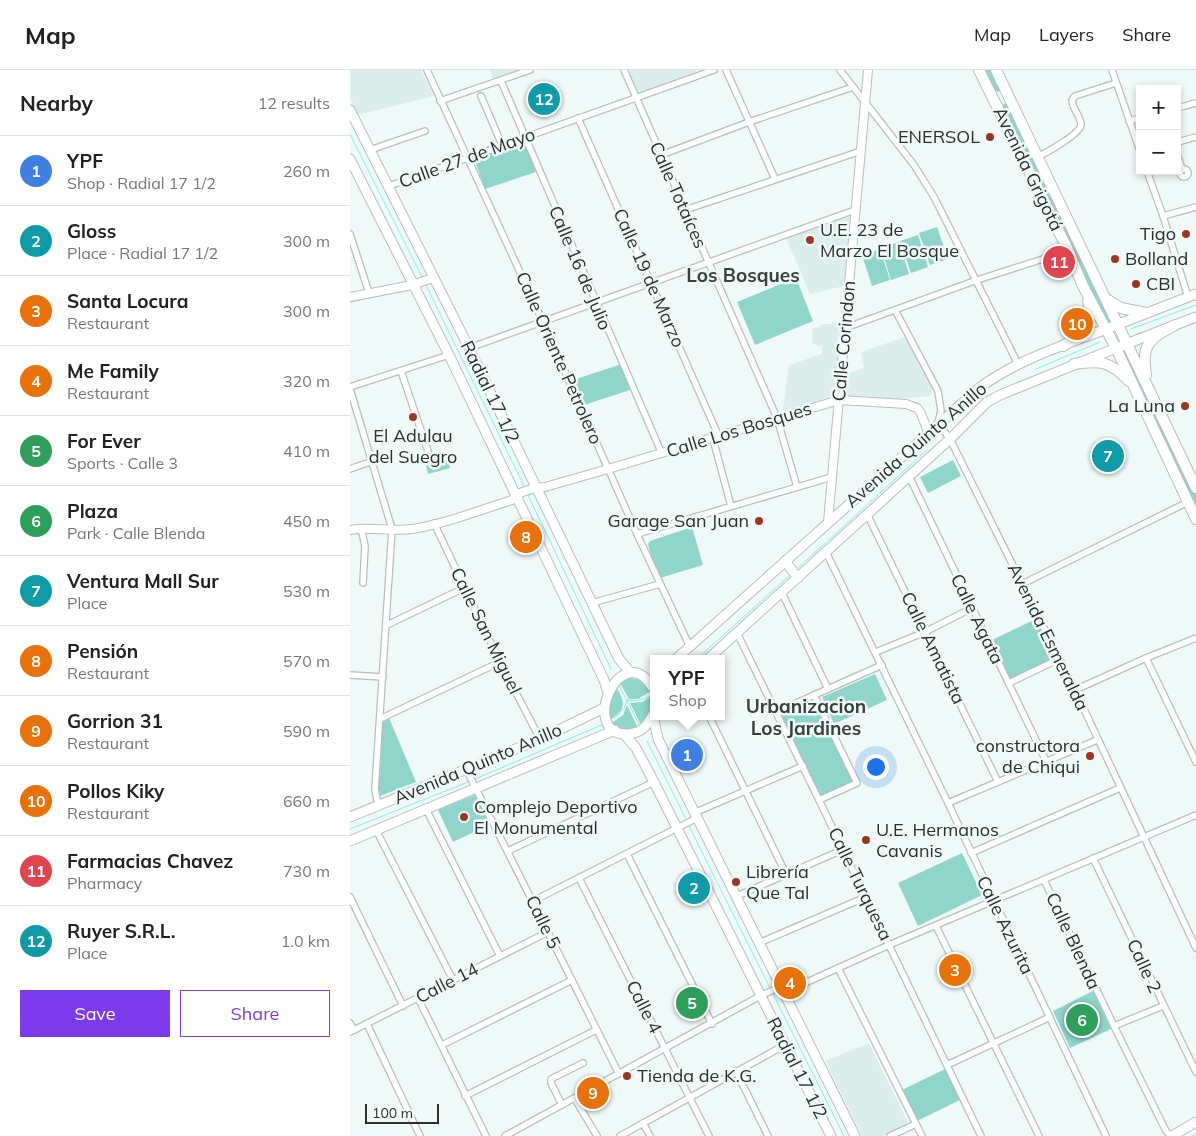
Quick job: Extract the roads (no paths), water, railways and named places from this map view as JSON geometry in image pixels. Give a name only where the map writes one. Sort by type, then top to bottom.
[{"type":"highway","name":"Avenida Grigotá","points":[[980,70],[1067,248],[1083,286],[1106,329],[1121,346]]},
{"type":"highway","name":"Avenida Grigotá","points":[[996,70],[1118,324],[1121,346]]},
{"type":"highway","points":[[990,92],[999,94],[1003,86]]},
{"type":"highway","points":[[998,109],[1003,101],[1010,101]]},
{"type":"highway","points":[[1062,346],[1083,332],[1089,323],[1090,311],[1083,286]]},
{"type":"highway","points":[[1106,299],[1121,308],[1146,313]]},
{"type":"highway","points":[[1147,386],[1144,362],[1147,346],[1156,335],[1174,325]]},
{"type":"highway","points":[[1121,346],[1147,386],[1195,483]]},
{"type":"highway","points":[[1121,346],[1134,387],[1196,519]]},
{"type":"highway","points":[[1074,364],[1090,362],[1109,364],[1134,387]]},
{"type":"main road","name":"Radial 17 1/2","points":[[350,110],[469,348],[619,659],[630,672]]},
{"type":"main road","name":"Radial 17 1/2","points":[[351,164],[449,355],[604,680],[608,693]]},
{"type":"main road","name":"Avenida Quinto Anillo","points":[[681,655],[938,423],[989,380],[1018,364],[1192,295]]},
{"type":"main road","name":"Avenida Quinto Anillo","points":[[712,655],[950,439],[988,402],[1000,395],[1074,364],[1196,317]]},
{"type":"main road","points":[[785,560],[798,578]]},
{"type":"main road","points":[[604,708],[608,693],[621,676],[630,672],[649,677]]},
{"type":"main road","name":"Radial 17 1/2","points":[[604,708],[608,725],[620,732],[636,748],[679,828],[831,1136]]},
{"type":"main road","name":"Avenida Quinto Anillo","points":[[350,817],[540,739],[604,708]]},
{"type":"main road","name":"Avenida Quinto Anillo","points":[[350,841],[475,788],[620,732],[636,734],[644,729],[650,719]]},
{"type":"main road","name":"Radial 17 1/2","points":[[654,720],[658,739],[695,817],[737,896],[780,989],[856,1136]]},
{"type":"main road","points":[[1171,1136],[1196,1122]]},
{"type":"street","name":"Calle Oriente Petrolero","points":[[427,70],[690,647]]},
{"type":"street","points":[[440,101],[530,70]]},
{"type":"street","name":"Calle Totaíces","points":[[624,70],[777,418],[797,487]]},
{"type":"street","name":"Calle 27 de Mayo","points":[[389,186],[714,70]]},
{"type":"street","points":[[726,70],[775,179]]},
{"type":"street","points":[[840,70],[914,165],[929,189],[977,280],[1018,364]]},
{"type":"street","name":"Calle Corindon","points":[[828,522],[868,70]]},
{"type":"street","points":[[1112,70],[1136,140]]},
{"type":"street","name":"Calle 16 de Julio","points":[[501,80],[595,303],[662,454]]},
{"type":"street","points":[[1037,158],[1080,129],[1081,123],[1072,104],[1074,96],[1116,83]]},
{"type":"street","points":[[661,155],[749,122],[853,87]]},
{"type":"street","points":[[481,96],[502,145]]},
{"type":"street","points":[[1181,107],[1196,103]]},
{"type":"street","name":"Calle 19 de Marzo","points":[[578,118],[651,283],[716,438],[731,506]]},
{"type":"street","points":[[1129,120],[1136,119]]},
{"type":"street","points":[[370,150],[425,131]]},
{"type":"street","points":[[1181,141],[1196,138]]},
{"type":"street","points":[[685,210],[860,151]]},
{"type":"street","points":[[1148,175],[1192,295]]},
{"type":"street","points":[[1163,216],[1196,206]]},
{"type":"street","points":[[469,348],[855,210]]},
{"type":"street","points":[[350,234],[369,293]]},
{"type":"street","points":[[845,328],[977,280],[1043,259],[1067,248]]},
{"type":"street","points":[[350,297],[412,285],[433,278]]},
{"type":"street","points":[[896,310],[938,391],[940,411],[938,423],[950,439]]},
{"type":"street","points":[[378,805],[376,789],[392,529],[350,388],[449,355]]},
{"type":"street","points":[[401,371],[431,460]]},
{"type":"street","name":"Calle Los Bosques","points":[[350,530],[361,528],[411,529],[434,523],[512,500],[531,489],[608,470],[839,400],[906,404],[917,408],[921,413],[928,432]]},
{"type":"street","points":[[350,414],[357,412]]},
{"type":"street","name":"Avenida Esmeralda","points":[[950,439],[1074,690],[1196,948]]},
{"type":"street","points":[[350,469],[373,461]]},
{"type":"street","name":"Calle Agata","points":[[909,476],[1046,761]]},
{"type":"street","points":[[637,534],[832,477]]},
{"type":"street","points":[[1022,584],[1188,502]]},
{"type":"street","name":"Calle Amatista","points":[[867,514],[998,782]]},
{"type":"street","name":"Calle San Miguel","points":[[434,523],[500,662],[540,739]]},
{"type":"street","points":[[361,528],[365,546],[363,583]]},
{"type":"street","name":"Calle Azurita","points":[[826,552],[882,664],[970,853],[1106,1136]]},
{"type":"street","points":[[592,603],[660,584]]},
{"type":"street","points":[[387,625],[464,588]]},
{"type":"street","points":[[782,593],[828,688]]},
{"type":"street","points":[[876,652],[925,632],[972,608]]},
{"type":"street","name":"Calle Turquesa","points":[[737,633],[981,1136]]},
{"type":"street","points":[[1074,690],[1196,638]]},
{"type":"street","points":[[1146,658],[1196,762]]},
{"type":"street","points":[[1009,683],[1059,659]]},
{"type":"street","points":[[380,719],[500,662]]},
{"type":"street","points":[[776,712],[882,664]]},
{"type":"street","points":[[350,675],[383,677]]},
{"type":"street","points":[[814,695],[857,783],[819,800]]},
{"type":"street","points":[[711,720],[786,874]]},
{"type":"street","points":[[948,803],[1097,740]]},
{"type":"street","points":[[533,901],[679,828],[695,817],[746,791],[803,766]]},
{"type":"street","name":"Calle 5","points":[[466,769],[619,1074]]},
{"type":"street","points":[[508,851],[654,782]]},
{"type":"street","points":[[970,853],[1120,788]]},
{"type":"street","points":[[426,809],[500,956]]},
{"type":"street","points":[[505,1136],[762,995],[838,968],[1196,815]]},
{"type":"street","points":[[376,830],[453,980]]},
{"type":"street","points":[[737,896],[842,850]]},
{"type":"street","points":[[627,854],[712,1024]]},
{"type":"street","name":"Calle 2","points":[[1093,858],[1196,1072]]},
{"type":"street","name":"Calle 4","points":[[579,878],[709,1136]]},
{"type":"street","name":"Calle Blenda","points":[[1044,880],[1166,1131],[1171,1136]]},
{"type":"street","points":[[350,897],[403,1006]]},
{"type":"street","points":[[759,944],[866,897]]},
{"type":"street","points":[[936,926],[1039,1136]]},
{"type":"street","name":"Calle 14","points":[[350,1022],[352,1031],[548,932]]},
{"type":"street","points":[[838,968],[922,1136]]},
{"type":"street","points":[[442,1045],[572,980]]},
{"type":"street","points":[[418,998],[486,1136]]},
{"type":"street","points":[[1114,1026],[1163,1006]]},
{"type":"street","points":[[947,1065],[1050,1017]]},
{"type":"street","points":[[367,1024],[420,1136]]},
{"type":"street","points":[[466,1096],[596,1030]]},
{"type":"street","points":[[620,1136],[785,1045]]},
{"type":"street","points":[[562,1105],[551,1083],[551,1079],[583,1063]]},
{"type":"street","points":[[736,1071],[768,1136]]},
{"type":"street","points":[[575,1099],[597,1136]]},
{"type":"street","points":[[644,1122],[650,1136]]},
{"type":"street","points":[[890,1136],[916,1124]]},
{"type":"waterway","points":[[350,134],[422,277]]},
{"type":"waterway","points":[[426,285],[524,486]]},
{"type":"waterway","points":[[350,302],[408,290]]},
{"type":"waterway","points":[[1131,329],[1196,305]]},
{"type":"waterway","points":[[1036,369],[1100,342]]},
{"type":"waterway","points":[[798,568],[927,450]]},
{"type":"waterway","points":[[528,495],[611,669]]},
{"type":"waterway","points":[[701,655],[791,574]]},
{"type":"waterway","points":[[619,685],[640,726]]},
{"type":"waterway","points":[[614,719],[624,709],[627,700],[631,701],[650,696]]},
{"type":"waterway","points":[[475,779],[604,724]]},
{"type":"waterway","points":[[647,741],[687,821]]},
{"type":"waterway","points":[[350,829],[468,782]]},
{"type":"waterway","points":[[688,824],[770,988]]},
{"type":"waterway","points":[[772,992],[844,1136]]},
{"type":"waterway","points":[[1192,1136],[1196,1134]]},
{"type":"place","name":"Ruyer S.R.L.","points":[[544,99]]},
{"type":"place","name":"ENERSOL","points":[[990,137]]},
{"type":"place","name":"Tigo","points":[[1186,234]]},
{"type":"place","name":"U.E. 23 de Marzo El Bosque","points":[[810,240]]},
{"type":"place","name":"Bolland","points":[[1115,259]]},
{"type":"place","name":"Farmacias Chavez","points":[[1059,262]]},
{"type":"place","name":"CBI","points":[[1136,284]]},
{"type":"place","name":"Pollos Kiky","points":[[1077,324]]},
{"type":"place","name":"La Luna","points":[[1185,406]]},
{"type":"place","name":"El Adulau del Suegro","points":[[413,417]]},
{"type":"place","name":"Ventura Mall Sur","points":[[1108,456]]},
{"type":"place","name":"Garage San Juan","points":[[759,521]]},
{"type":"place","name":"Pensión","points":[[526,537]]},
{"type":"place","name":"YPF","points":[[687,755]]},
{"type":"place","name":"constructora de Chiqui","points":[[1090,756]]},
{"type":"place","name":"Complejo Deportivo El Monumental","points":[[464,817]]},
{"type":"place","name":"U.E. Hermanos Cavanis","points":[[866,840]]},
{"type":"place","name":"Librería Que Tal","points":[[736,882]]},
{"type":"place","name":"Gloss","points":[[694,888]]},
{"type":"place","name":"Santa Locura","points":[[955,970]]},
{"type":"place","name":"Me Family","points":[[790,983]]},
{"type":"place","name":"For Ever","points":[[692,1003]]},
{"type":"place","name":"Plaza","points":[[1082,1020]]},
{"type":"place","name":"Tienda de K.G.","points":[[627,1076]]},
{"type":"place","name":"Gorrion 31","points":[[593,1093]]},
{"type":"district","name":"Los Bosques","points":[[743,275]]},
{"type":"district","name":"Urbanizacion Los Jardines","points":[[806,717]]}]
